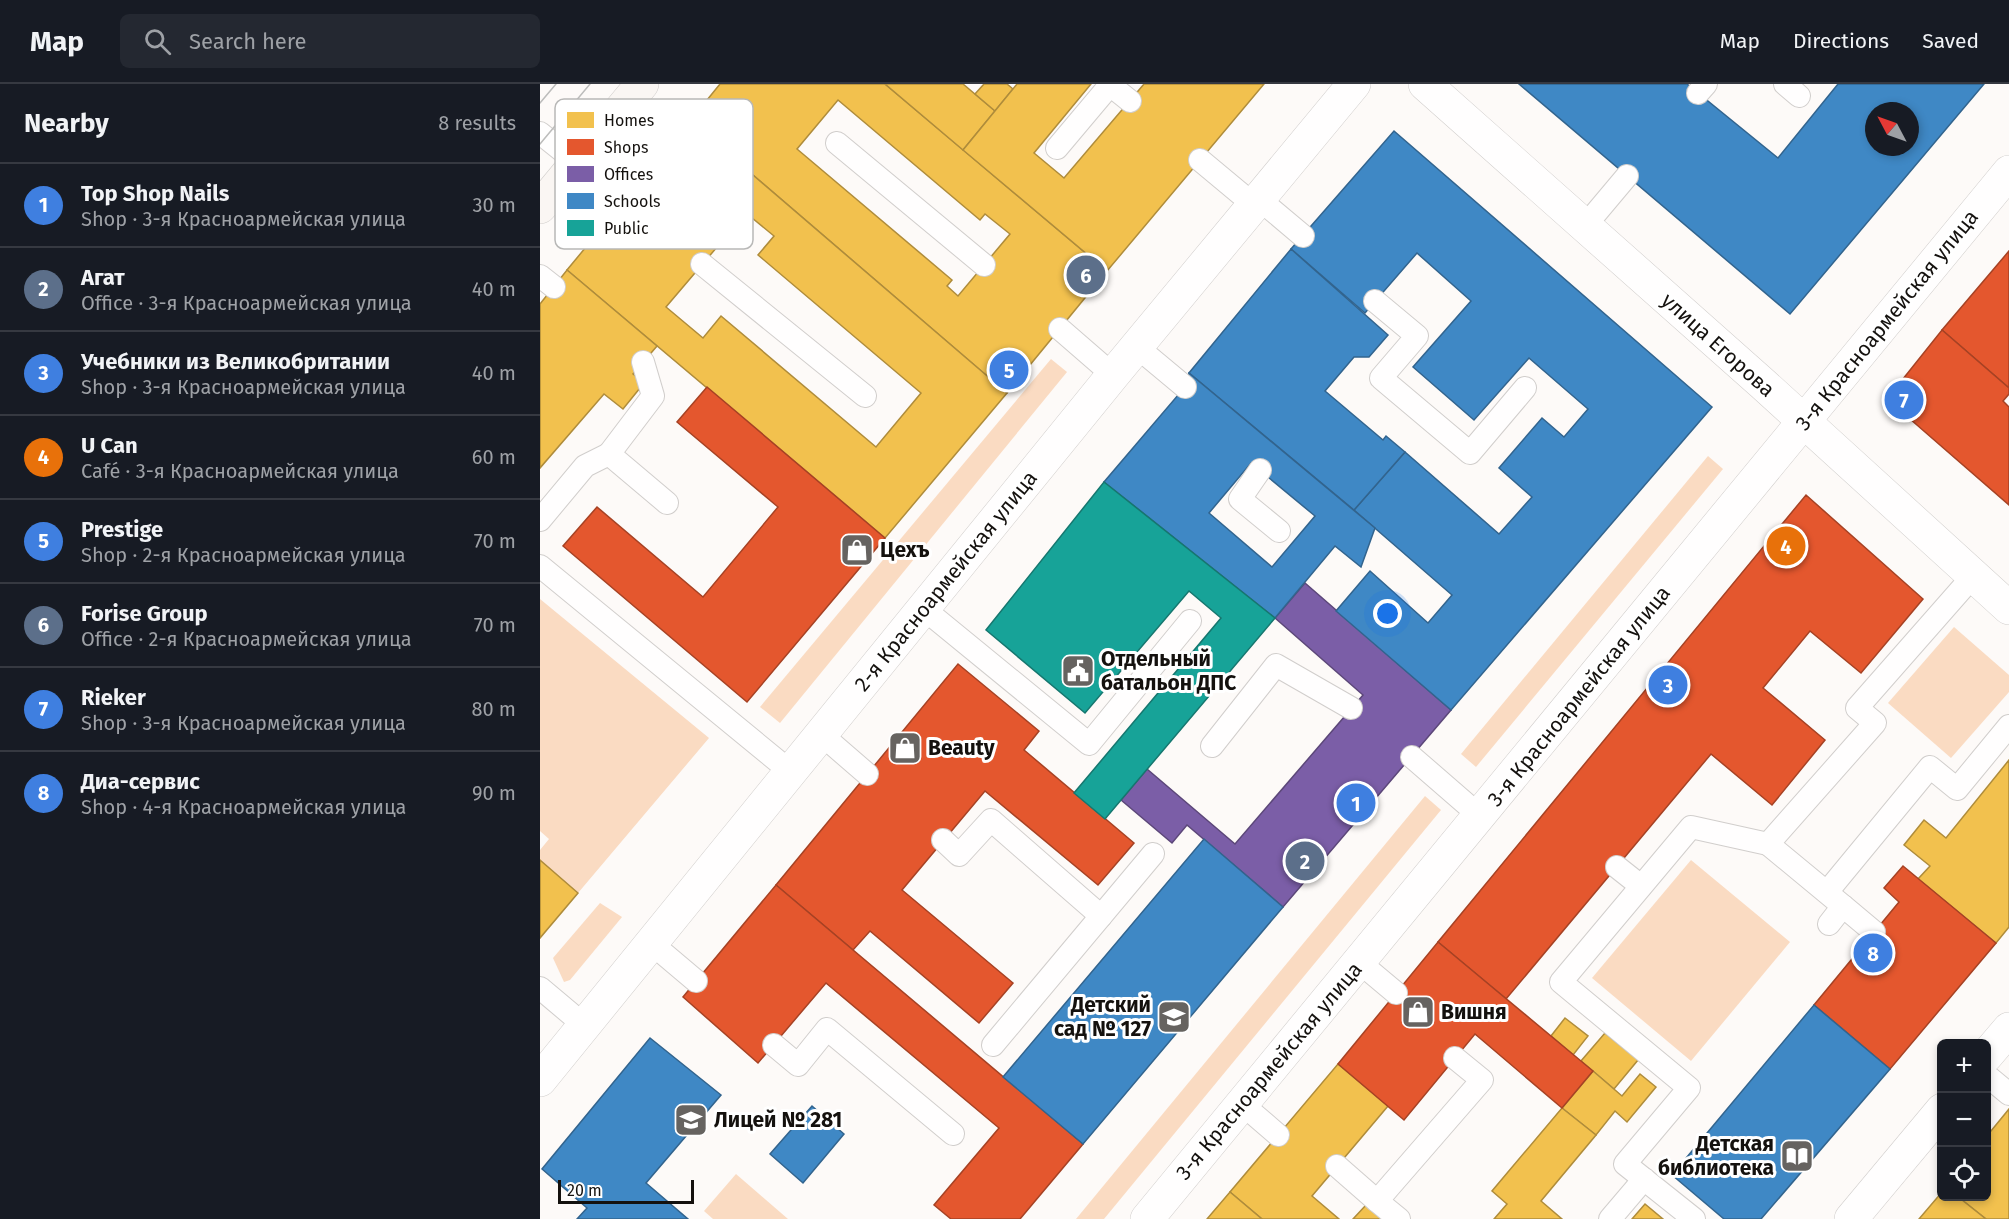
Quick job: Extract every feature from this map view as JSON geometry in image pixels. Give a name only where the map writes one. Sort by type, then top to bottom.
[{"type":"main road","points":[[630,99],[642,84]]},
{"type":"main road","points":[[540,207],[555,189]]},
{"type":"street","name":"2-я Красноармейская улица","points":[[540,1080],[1113,375],[1354,84]]},
{"type":"street","name":"улица Егорова","points":[[1425,84],[2009,608]]},
{"type":"street","name":"3-я Красноармейская улица","points":[[1147,1219],[2009,172]]},
{"type":"street","points":[[1991,1050],[2009,1029]]},
{"type":"street","points":[[1851,1219],[1937,1115]]},
{"type":"lane","points":[[1057,148],[1110,84],[1130,101]]},
{"type":"lane","points":[[540,133],[555,145]]},
{"type":"lane","points":[[837,143],[984,266]]},
{"type":"lane","points":[[1200,160],[1303,236]]},
{"type":"lane","points":[[1585,226],[1627,176]]},
{"type":"lane","points":[[702,264],[865,396]]},
{"type":"lane","points":[[1375,301],[1417,336],[1381,378],[1470,453],[1526,388]]},
{"type":"lane","points":[[1060,329],[1113,375]]},
{"type":"lane","points":[[1137,347],[1185,387]]},
{"type":"lane","points":[[540,520],[585,466],[609,454],[653,396],[643,362]]},
{"type":"lane","points":[[609,454],[667,503]]},
{"type":"lane","points":[[1260,470],[1240,499],[1279,531]]},
{"type":"lane","points":[[540,566],[791,772]]},
{"type":"lane","points":[[1768,843],[1875,723],[1857,708],[1973,576]]},
{"type":"lane","points":[[924,609],[1089,744],[1190,621]]},
{"type":"lane","points":[[1212,746],[1276,665],[1351,708]]},
{"type":"lane","points":[[1829,924],[1835,899],[1930,767],[1957,789],[2009,726]]},
{"type":"lane","points":[[822,735],[867,774]]},
{"type":"lane","points":[[1412,756],[1480,816]]},
{"type":"lane","points":[[943,840],[959,855],[991,820],[1101,916]]},
{"type":"lane","points":[[1694,1219],[1625,1164],[1689,1088],[1561,982],[1691,827],[1768,843],[1874,932]]},
{"type":"lane","points":[[993,1045],[1153,854]]},
{"type":"lane","points":[[1617,867],[1641,886]]},
{"type":"lane","points":[[651,944],[696,981]]},
{"type":"lane","points":[[1359,962],[1396,993]]},
{"type":"lane","points":[[540,988],[584,1025]]},
{"type":"lane","points":[[774,1045],[798,1065],[827,1029],[953,1134]]},
{"type":"lane","points":[[1377,1201],[1482,1080],[1455,1058]]},
{"type":"lane","points":[[1991,1079],[2009,1094]]},
{"type":"lane","points":[[1242,1104],[1278,1135]]},
{"type":"lane","points":[[1337,1166],[1399,1219]]},
{"type":"lane","points":[[1610,1219],[1644,1179]]},
{"type":"shaded area","points":[[1051,359],[1067,372],[780,723],[760,707]]},
{"type":"shaded area","points":[[1708,456],[1723,469],[1476,767],[1461,754]]},
{"type":"shaded area","points":[[540,599],[709,738],[578,893],[540,860],[540,850],[549,839],[540,831]]},
{"type":"shaded area","points":[[1954,627],[2009,675],[2009,692],[1951,758],[1888,703]]},
{"type":"shaded area","points":[[1425,796],[1441,810],[1104,1219],[1076,1219]]},
{"type":"shaded area","points":[[1691,860],[1790,942],[1691,1061],[1592,978]]},
{"type":"shaded area","points":[[600,903],[622,917],[570,980],[564,982],[553,958]]},
{"type":"shaded area","points":[[736,1174],[788,1219],[713,1219],[704,1211]]},
{"type":"building: Homes","points":[[720,84],[885,84],[1107,271],[1007,393],[753,175],[753,99],[708,99]],"holes":[[[838,100],[980,220],[985,214],[1010,234],[958,296],[947,286],[952,280],[797,149]]]},
{"type":"building: Homes","points":[[885,84],[963,84],[995,111],[963,150]]},
{"type":"building: Homes","points":[[984,84],[1007,84],[1013,89],[995,111],[975,94]]},
{"type":"building: Homes","points":[[1017,84],[1091,84],[1034,153],[1064,178],[1144,84],[1264,84],[1107,271],[963,150]]},
{"type":"building: Homes","points":[[753,175],[1007,393],[885,538],[567,270],[584,249],[715,249],[666,307],[703,338],[721,316],[876,447],[921,393],[758,255],[774,236],[753,219]]},
{"type":"building: Homes","points":[[567,270],[657,346],[633,374],[644,383],[623,409],[604,394],[540,468],[540,304]]},
{"type":"building: Homes","points":[[2009,760],[2009,927],[1996,943],[1918,879],[1930,866],[1904,845],[1924,820],[1946,838]]},
{"type":"building: Homes","points":[[540,860],[578,893],[540,938]]},
{"type":"building: Homes","points":[[1565,1018],[1588,1036],[1573,1055],[1551,1036]]},
{"type":"building: Homes","points":[[1605,1033],[1638,1060],[1614,1089],[1581,1061]]},
{"type":"building: Homes","points":[[1338,1064],[1388,1106],[1312,1196],[1339,1219],[1262,1219],[1230,1192]]},
{"type":"building: Homes","points":[[1593,1071],[1622,1096],[1640,1074],[1656,1087],[1627,1122],[1615,1111],[1596,1135],[1562,1108]]},
{"type":"building: Homes","points":[[1562,1108],[1596,1135],[1541,1201],[1562,1219],[1494,1219],[1507,1204],[1492,1191]]},
{"type":"building: Homes","points":[[2009,1109],[2009,1219],[1986,1219],[1963,1201],[1991,1201],[1991,1131]]},
{"type":"building: Homes","points":[[1230,1192],[1262,1219],[1207,1219]]},
{"type":"building: Homes","points":[[1937,1198],[1937,1201],[1963,1201],[1986,1219],[1919,1219]]},
{"type":"building: Homes","points":[[1645,1204],[1663,1219],[1632,1219]]},
{"type":"building: Homes","points":[[1366,1205],[1383,1219],[1353,1219]]},
{"type":"building: Shops","points":[[2009,251],[2009,388],[1942,330]]},
{"type":"building: Shops","points":[[1942,330],[2009,388],[2009,394],[2003,401],[2009,407],[2009,505],[1887,399]]},
{"type":"building: Shops","points":[[707,387],[885,538],[747,702],[563,546],[597,507],[703,597],[778,507],[677,422]]},
{"type":"building: Shops","points":[[1806,495],[1923,599],[1861,673],[1810,631],[1763,688],[1825,740],[1772,805],[1711,754],[1506,999],[1438,942]]},
{"type":"building: Shops","points":[[958,664],[1039,731],[1024,750],[1134,843],[1098,885],[985,791],[902,890],[1013,983],[979,1023],[870,931],[853,950],[776,885]]},
{"type":"building: Shops","points":[[1903,866],[1996,943],[1890,1069],[1814,1005],[1899,902],[1884,888]]},
{"type":"building: Shops","points":[[776,885],[1083,1144],[1020,1219],[951,1219],[934,1205],[999,1128],[826,983],[758,1063],[683,997]]},
{"type":"building: Shops","points":[[1438,942],[1593,1071],[1562,1108],[1475,1034],[1404,1120],[1338,1064]]},
{"type":"building: Offices","points":[[1305,583],[1451,710],[1283,907],[1187,825],[1172,843],[1121,800],[1147,769],[1235,844],[1363,695],[1275,618]]},
{"type":"building: Schools","points":[[1519,84],[1687,84],[1778,158],[1838,84],[1984,84],[1790,314]]},
{"type":"building: Schools","points":[[1394,131],[1712,407],[1451,710],[1336,611],[1370,571],[1428,623],[1452,595],[1354,510],[1405,452],[1499,534],[1532,497],[1499,468],[1542,418],[1564,437],[1588,409],[1529,358],[1474,420],[1413,367],[1471,301],[1417,253],[1365,313],[1291,249]]},
{"type":"building: Schools","points":[[1291,249],[1388,335],[1369,357],[1354,357],[1325,391],[1383,440],[1386,436],[1405,452],[1354,510],[1189,373]]},
{"type":"building: Schools","points":[[1189,373],[1375,528],[1361,567],[1335,546],[1275,618],[1104,482],[1185,387]],"holes":[[[1251,463],[1315,516],[1272,567],[1209,513]]]},
{"type":"building: Schools","points":[[1204,839],[1283,907],[1083,1144],[1003,1077]]},
{"type":"building: Schools","points":[[1814,1005],[1890,1069],[1761,1219],[1724,1219],[1672,1175]]},
{"type":"building: Schools","points":[[650,1038],[721,1095],[646,1183],[688,1219],[577,1219],[587,1208],[542,1169]]},
{"type":"building: Schools","points":[[812,1106],[844,1134],[803,1183],[770,1154]]},
{"type":"building: Public","name":"Отдельный батальон ДПС","points":[[1104,482],[1275,618],[1105,819],[1074,793],[1221,618],[1189,591],[1085,713],[986,630]]},
{"type":"tram line","points":[[540,103],[556,84]]},
{"type":"tram line","points":[[578,99],[590,84]]},
{"type":"tram line","points":[[540,144],[555,126]]},
{"type":"place","name":"Forise Group","points":[[1086,275]]},
{"type":"place","name":"Prestige","points":[[1009,370]]},
{"type":"place","name":"Rieker","points":[[1904,400]]},
{"type":"place","name":"U Can","points":[[1786,546]]},
{"type":"place","name":"Цехъ","points":[[857,550]]},
{"type":"place","name":"Отдельный батальон ДПС","points":[[1078,671]]},
{"type":"place","name":"Учебники из Великобритании","points":[[1668,685]]},
{"type":"place","name":"Beauty","points":[[905,748]]},
{"type":"place","name":"Top Shop Nails","points":[[1356,803]]},
{"type":"place","name":"Агат","points":[[1305,861]]},
{"type":"place","name":"Диа-сервис","points":[[1873,953]]},
{"type":"place","name":"Вишня","points":[[1418,1012]]},
{"type":"place","name":"Детский сад № 127","points":[[1174,1017]]},
{"type":"place","name":"Лицей № 281","points":[[691,1120]]},
{"type":"place","name":"Детская библиотека","points":[[1797,1156]]}]
